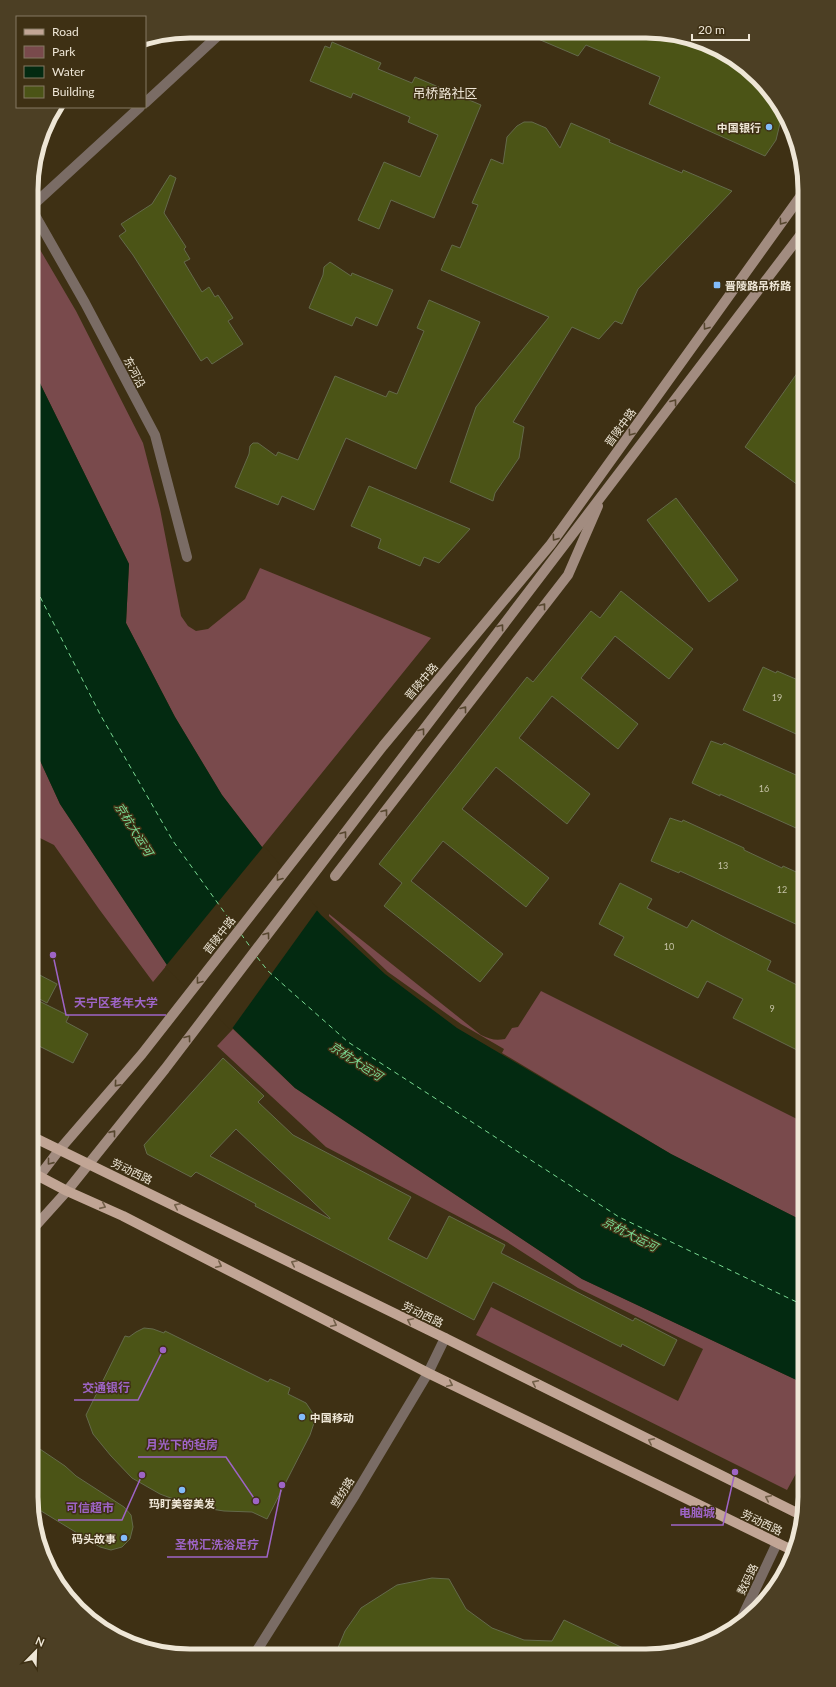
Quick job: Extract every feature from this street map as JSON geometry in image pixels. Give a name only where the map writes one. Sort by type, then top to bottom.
[{"type":"main road","name":"晋陵中路","points":[[38,1171],[60,1149],[142,1054],[383,746],[550,544],[798,200]]},
{"type":"main road","points":[[38,1224],[165,1069],[798,239]]},
{"type":"main road","points":[[792,247],[798,241]]},
{"type":"main road","points":[[335,876],[568,575],[606,490]]},
{"type":"main road","name":"劳动西路","points":[[38,1139],[445,1338],[797,1513]]},
{"type":"main road","name":"劳动西路","points":[[38,1176],[123,1216],[428,1373],[789,1549]]},
{"type":"street","points":[[146,102],[215,38]]},
{"type":"street","points":[[38,200],[139,108]]},
{"type":"street","name":"东河沿","points":[[38,221],[85,303],[155,435],[187,557]]},
{"type":"street","name":"塑纺路","points":[[258,1649],[355,1495],[428,1373],[445,1338]]},
{"type":"street","name":"数码路","points":[[744,1613],[777,1543]]},
{"type":"green space","points":[[38,246],[76,311],[143,443],[160,509],[181,616],[188,626],[196,631],[208,629],[245,599],[260,568],[431,638],[262,847],[222,795],[175,717],[126,623],[129,564],[38,379]]},
{"type":"green space","points":[[38,756],[60,804],[167,965],[153,982],[99,909],[54,845],[38,837]]},
{"type":"green space","points":[[329,914],[481,1035],[487,1038],[498,1040],[505,1039],[512,1028],[518,1027],[541,991],[798,1120],[798,1218],[671,1154],[502,1053],[504,1049],[461,1024],[388,972],[329,916]]},
{"type":"green space","points":[[233,1029],[295,1088],[582,1279],[798,1381],[798,1470],[787,1490],[476,1335],[491,1307],[678,1401],[703,1349],[578,1288],[507,1242],[326,1147],[217,1046]]},
{"type":"water","name":"京杭大运河","points":[[38,379],[129,564],[126,623],[175,717],[222,795],[262,847],[321,915],[385,974],[457,1028],[671,1154],[798,1218],[798,1381],[582,1279],[295,1088],[167,965],[60,804],[38,756]]},
{"type":"pier","points":[[264,846],[318,909],[231,1030],[165,967]]},
{"type":"building","points":[[536,38],[656,38],[695,46],[722,58],[739,69],[767,97],[781,120],[776,140],[765,156],[649,104],[660,77],[586,45],[578,56]]},
{"type":"building","points":[[332,42],[381,63],[378,69],[412,83],[415,77],[481,105],[434,218],[391,200],[379,229],[358,220],[384,162],[420,177],[438,135],[408,122],[410,117],[353,93],[351,98],[310,81],[325,46],[330,48]]},
{"type":"building","points":[[524,122],[532,122],[546,128],[560,148],[571,123],[610,140],[609,142],[682,173],[683,170],[732,191],[638,289],[622,324],[615,321],[599,339],[572,327],[513,422],[524,427],[519,458],[495,493],[493,501],[450,482],[476,407],[549,317],[441,270],[452,245],[460,248],[478,205],[472,203],[491,159],[503,164],[507,137],[517,126]]},
{"type":"building","points":[[170,175],[176,178],[164,213],[186,247],[184,249],[190,259],[184,262],[202,292],[209,287],[215,297],[218,295],[233,318],[228,321],[243,344],[212,364],[207,357],[201,361],[133,255],[119,236],[126,231],[121,224],[152,204]]},
{"type":"building","points":[[330,262],[351,276],[352,273],[393,290],[377,326],[356,317],[352,326],[309,308],[323,275],[324,267]]},
{"type":"building","points":[[429,300],[480,322],[416,469],[346,438],[314,510],[282,496],[278,505],[235,487],[249,454],[250,446],[253,443],[258,443],[276,456],[278,452],[298,460],[335,376],[386,397],[389,391],[397,394],[424,331],[417,328]]},
{"type":"building","points":[[798,372],[798,485],[745,447]]},
{"type":"building","points":[[369,486],[470,529],[439,563],[424,557],[420,566],[378,548],[381,539],[351,526]]},
{"type":"building","points":[[676,498],[738,580],[709,602],[647,520]]},
{"type":"building","points":[[621,591],[693,649],[669,679],[615,636],[581,678],[638,724],[618,749],[552,696],[519,738],[590,794],[567,824],[496,767],[462,809],[549,878],[526,907],[443,841],[411,881],[503,954],[480,982],[384,906],[402,883],[379,864],[527,677],[533,682],[591,611],[600,618]]},
{"type":"building","points":[[763,667],[798,680],[798,735],[743,710]]},
{"type":"building","points":[[711,741],[722,745],[724,743],[798,776],[798,829],[720,794],[720,796],[692,783]]},
{"type":"building","points":[[670,818],[682,822],[683,820],[744,848],[744,850],[782,868],[783,866],[798,873],[798,925],[680,871],[679,873],[651,861]]},
{"type":"building","points":[[620,883],[652,899],[647,908],[687,928],[692,920],[771,961],[767,970],[798,986],[798,1050],[733,1018],[743,999],[707,981],[698,998],[614,955],[624,937],[599,924]]},
{"type":"building","points":[[38,974],[57,984],[47,1003],[38,998]]},
{"type":"building","points":[[38,1000],[69,1016],[66,1022],[88,1034],[73,1063],[38,1046]]},
{"type":"building","points":[[223,1058],[264,1096],[258,1102],[293,1135],[411,1197],[388,1239],[427,1259],[449,1216],[505,1245],[501,1253],[633,1321],[635,1318],[677,1340],[664,1366],[622,1344],[621,1347],[493,1282],[474,1320],[255,1206],[256,1204],[196,1172],[191,1177],[147,1154],[144,1145]],"holes":[[[236,1129],[330,1219],[210,1156]]]},
{"type":"building","points":[[144,1328],[153,1329],[164,1333],[165,1331],[268,1382],[270,1379],[290,1388],[288,1394],[306,1403],[312,1412],[314,1423],[310,1435],[267,1519],[252,1512],[224,1511],[192,1506],[160,1494],[132,1478],[93,1434],[86,1415],[125,1336],[129,1337]]},
{"type":"building","points":[[38,1448],[65,1466],[76,1476],[124,1507],[131,1515],[133,1527],[130,1539],[122,1547],[111,1550],[100,1547],[38,1509]]},
{"type":"building","points":[[432,1578],[449,1579],[466,1609],[492,1628],[524,1640],[552,1641],[564,1620],[625,1649],[338,1649],[345,1631],[361,1608],[397,1585]]},
{"type":"ferry route","points":[[38,593],[101,716],[173,841],[235,927]]},
{"type":"ferry route","points":[[241,934],[251,948]]},
{"type":"ferry route","points":[[257,957],[268,971],[348,1042],[619,1217],[798,1303]]},
{"type":"place","name":"中国银行","points":[[769,127]]},
{"type":"place","name":"晋陵路吊桥路","points":[[717,285]]},
{"type":"place","name":"天宁区老年大学","points":[[53,955]]},
{"type":"place","name":"交通银行","points":[[163,1350]]},
{"type":"place","name":"中国移动","points":[[302,1417]]},
{"type":"place","name":"电脑城","points":[[735,1472]]},
{"type":"place","name":"可信超市","points":[[142,1475]]},
{"type":"place","name":"圣悦汇洗浴足疗","points":[[282,1485]]},
{"type":"place","name":"玛盯美容美发","points":[[182,1490]]},
{"type":"place","name":"月光下的毡房","points":[[256,1501]]},
{"type":"place","name":"码头故事","points":[[124,1538]]},
{"type":"district","name":"吊桥路社区","points":[[445,93]]}]
